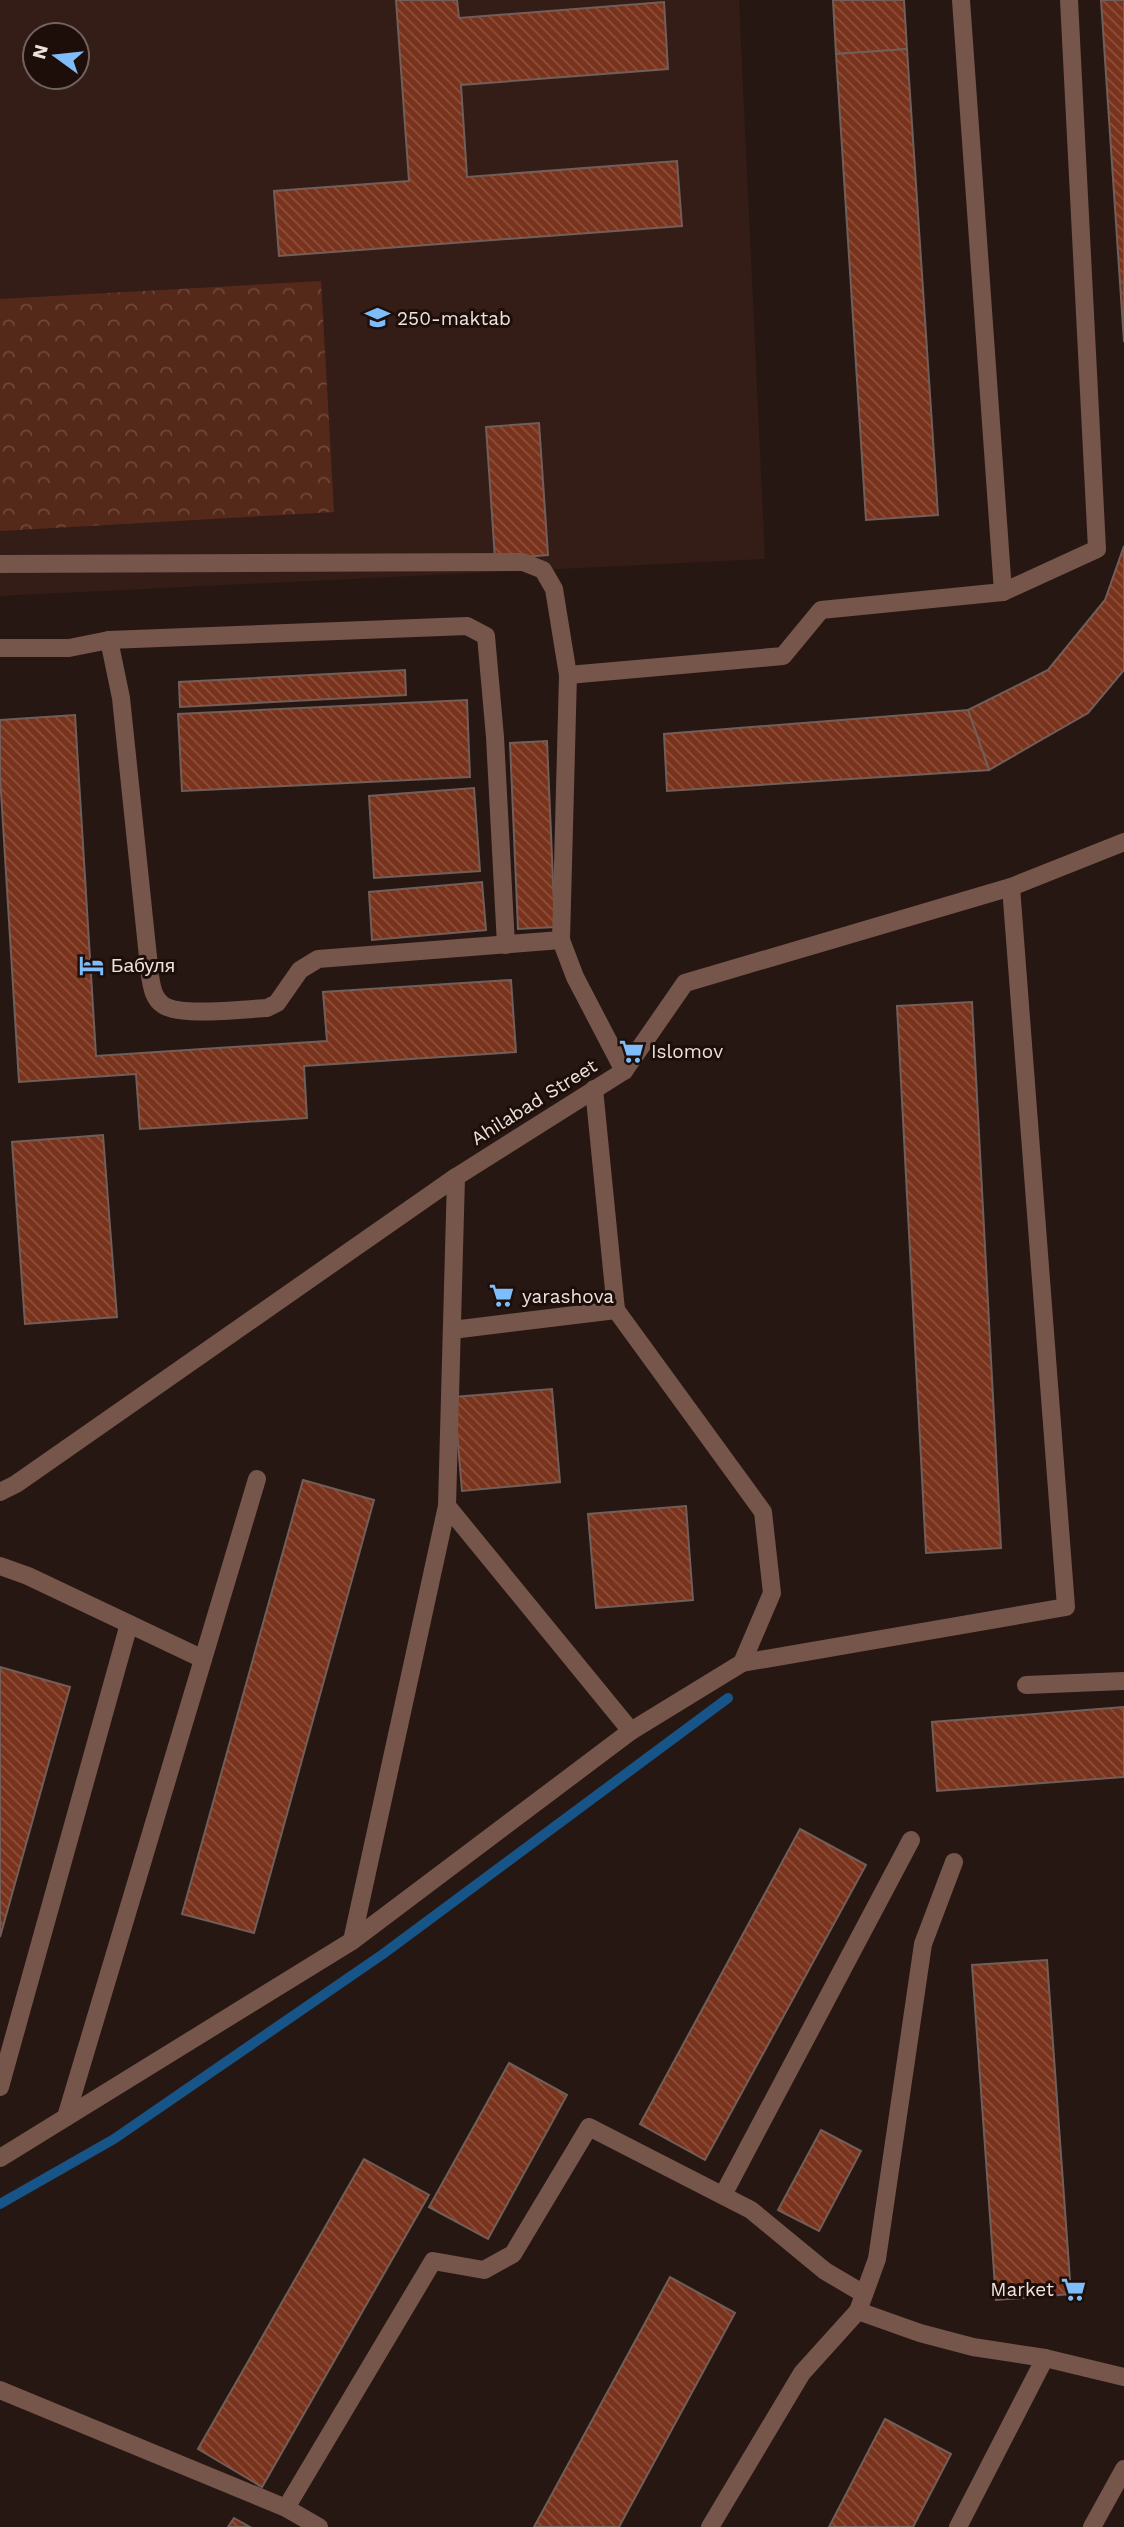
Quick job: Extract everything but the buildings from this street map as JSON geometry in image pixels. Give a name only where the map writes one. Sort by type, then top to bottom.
[{"type":"street","points":[[961,0],[1003,592]]},
{"type":"street","points":[[568,675],[783,656],[821,610],[1003,592],[1097,549],[1069,0]]},
{"type":"street","points":[[0,564],[523,562],[543,570],[554,589],[568,675],[561,940],[575,977],[624,1071]]},
{"type":"street","points":[[0,648],[69,648],[109,640],[467,626],[486,636],[495,737],[506,945]]},
{"type":"street","points":[[109,640],[121,698],[150,976],[154,995],[164,1006],[178,1010],[267,1008],[277,1003],[300,970],[318,959],[561,940]]},
{"type":"street","name":"Ahilabad Street","points":[[0,1492],[456,1177],[624,1071],[685,983],[1011,887],[1124,842]]},
{"type":"street","points":[[0,2158],[352,1941],[631,1731],[742,1663],[1066,1607],[1011,887]]},
{"type":"street","points":[[594,1089],[616,1310],[763,1512],[772,1593],[742,1663]]},
{"type":"street","points":[[352,1941],[447,1506],[456,1177]]},
{"type":"street","points":[[452,1330],[616,1310]]},
{"type":"street","points":[[66,2117],[257,1479]]},
{"type":"street","points":[[447,1506],[631,1731]]},
{"type":"street","points":[[0,1566],[203,1660]]},
{"type":"street","points":[[0,2087],[129,1624]]},
{"type":"street","points":[[1026,1685],[1124,1681]]},
{"type":"street","points":[[723,2195],[911,1840]]},
{"type":"street","points":[[710,2527],[802,2373],[861,2303],[877,2259],[923,1944],[954,1862]]},
{"type":"street","points":[[286,2508],[433,2261],[484,2270],[513,2254],[589,2127],[751,2210],[861,2303],[920,2333],[973,2347],[1045,2358],[1124,2377]]},
{"type":"street","points":[[958,2527],[1045,2358]]},
{"type":"street","points":[[0,2390],[286,2508],[319,2527]]},
{"type":"street","points":[[1092,2527],[1124,2469]]},
{"type":"shaded area","name":"250-maktab","points":[[0,0],[739,0],[765,559],[0,596]]},
{"type":"green space","points":[[321,281],[334,512],[0,531],[0,299]]},
{"type":"waterway","points":[[0,2204],[114,2139],[383,1954],[728,1698]]},
{"type":"place","name":"250-maktab","points":[[377,318]]},
{"type":"place","name":"Бабуля","points":[[91,965]]},
{"type":"place","name":"Islomov","points":[[631,1051]]},
{"type":"place","name":"yarashova","points":[[502,1296]]},
{"type":"place","name":"Market","points":[[1074,2289]]}]
